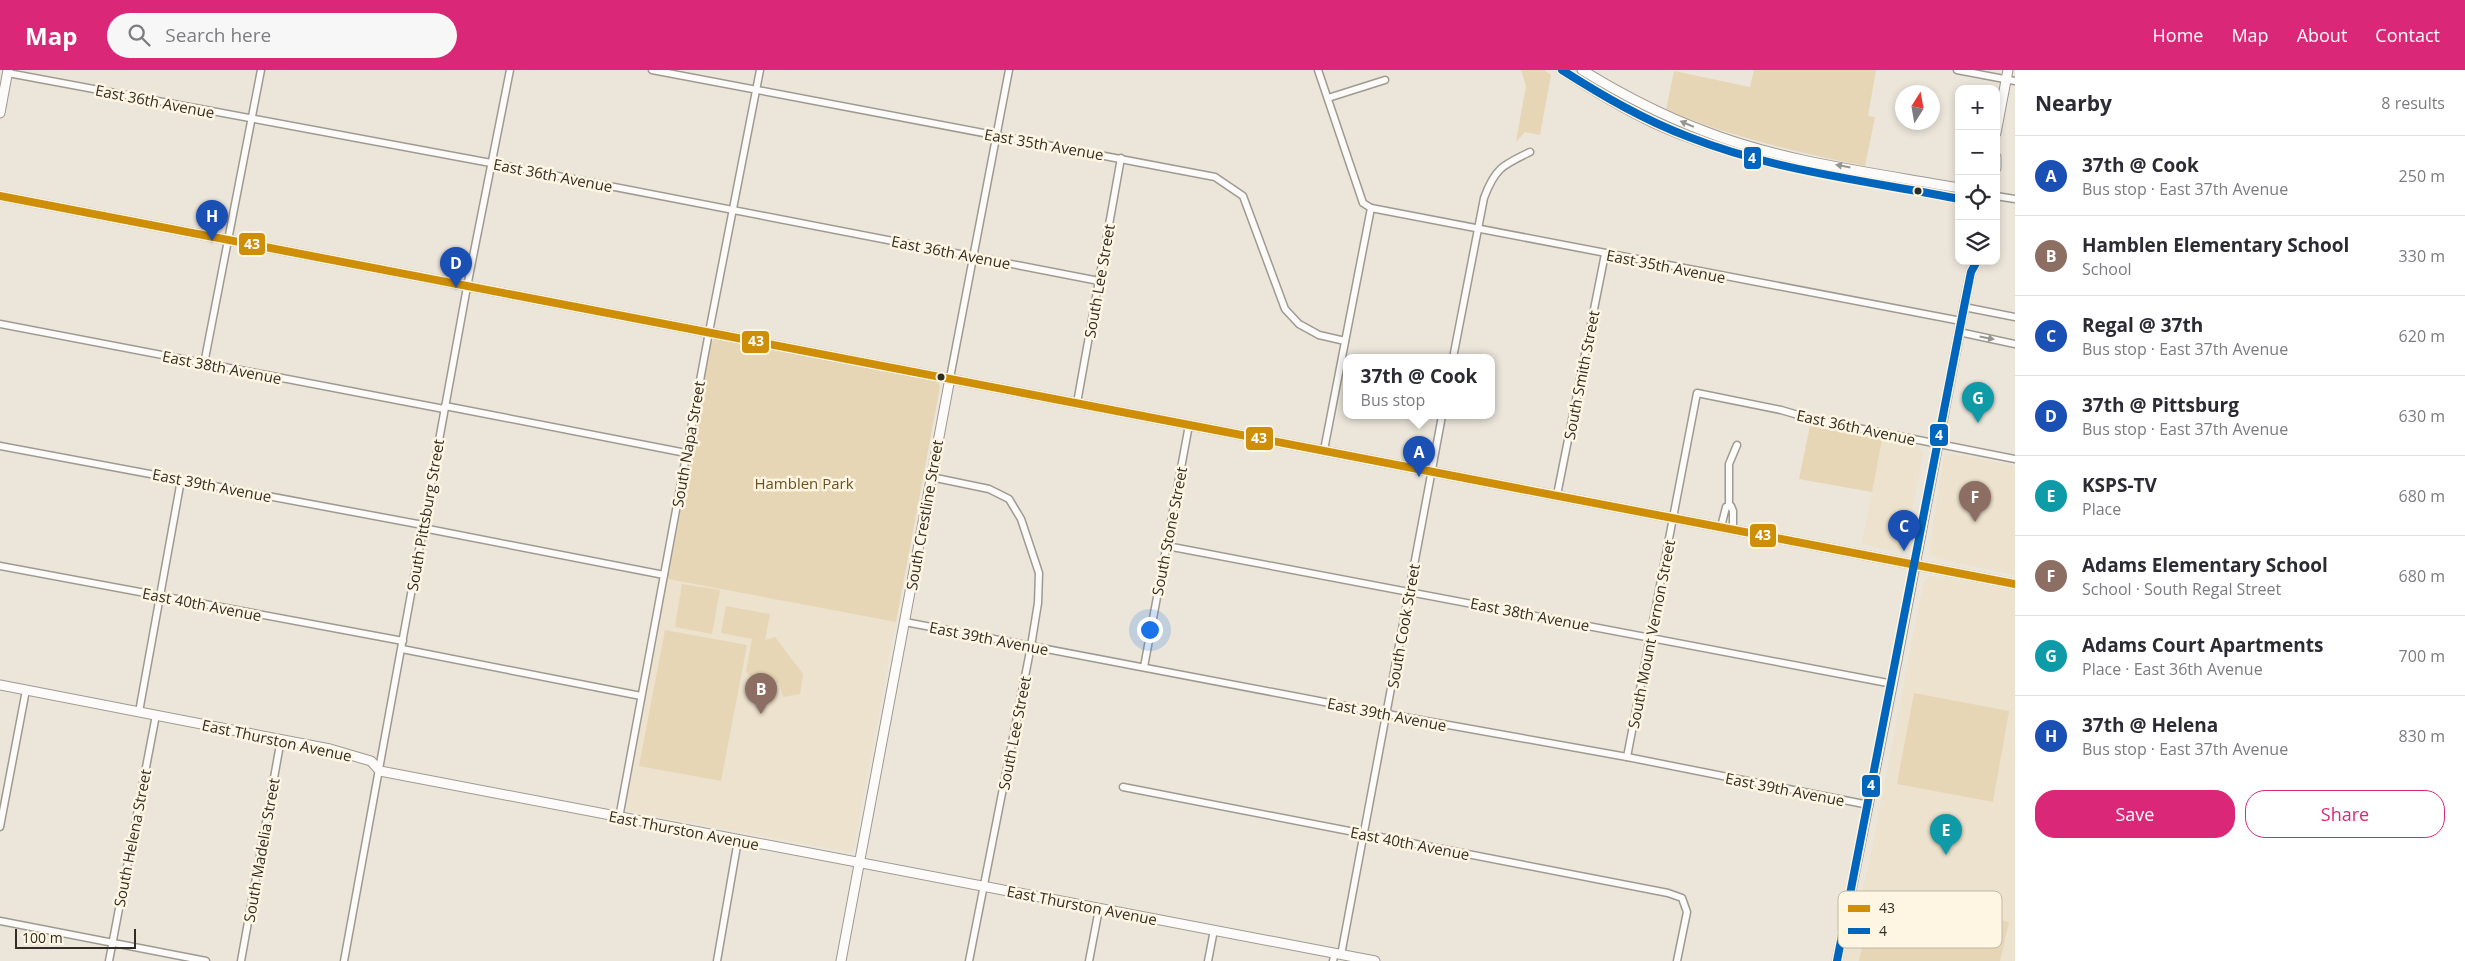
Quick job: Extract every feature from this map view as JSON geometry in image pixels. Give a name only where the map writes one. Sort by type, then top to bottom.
[{"type":"street","points":[[204,364],[261,70]]},
{"type":"street","name":"South Pittsburg Street","points":[[344,961],[467,286],[510,70]]},
{"type":"street","name":"East 35th Avenue","points":[[652,70],[1215,177],[1243,196],[1285,309],[1299,324],[1313,331],[1344,341]]},
{"type":"street","name":"South Napa Street","points":[[619,818],[686,453],[760,70]]},
{"type":"street","name":"South Crestline Street","points":[[841,961],[1009,70]]},
{"type":"street","points":[[1318,70],[1363,203],[1371,208],[1324,450]]},
{"type":"street","points":[[1562,70],[1654,123],[1725,149],[1772,162],[1955,198]]},
{"type":"street","points":[[1582,70],[1661,113],[1705,132],[1783,155],[1955,187]]},
{"type":"street","points":[[1958,70],[2010,77],[1997,130]]},
{"type":"street","points":[[0,111],[8,71]]},
{"type":"street","name":"East 36th Avenue","points":[[8,71],[1099,281]]},
{"type":"street","points":[[1328,98],[1385,80]]},
{"type":"street","points":[[1454,354],[1484,198],[1491,178],[1506,163],[1530,152]]},
{"type":"street","name":"South Lee Street","points":[[1076,403],[1121,158]]},
{"type":"street","points":[[0,196],[2015,584]]},
{"type":"street","points":[[2000,197],[2015,200]]},
{"type":"street","name":"East 35th Avenue","points":[[1371,208],[1961,321]]},
{"type":"street","name":"South Smith Street","points":[[1556,495],[1605,254]]},
{"type":"street","points":[[1969,265],[1971,272]]},
{"type":"street","points":[[1851,891],[1916,565],[1961,321],[1971,272],[1975,265]]},
{"type":"street","points":[[1964,306],[2015,317]]},
{"type":"street","name":"East 38th Avenue","points":[[0,324],[204,364],[686,453]]},
{"type":"street","points":[[1959,332],[2015,344]]},
{"type":"street","name":"East 36th Avenue","points":[[1697,393],[1781,410],[1812,419],[2015,459]]},
{"type":"street","name":"South Mount Vernon Street","points":[[1626,757],[1651,637],[1697,393]]},
{"type":"street","name":"South Cook Street","points":[[1336,956],[1387,714],[1441,419]]},
{"type":"street","name":"South Stone Street","points":[[1144,667],[1189,425]]},
{"type":"street","points":[[1721,526],[1724,512],[1726,507],[1729,506],[1729,464],[1737,444]]},
{"type":"street","name":"East 39th Avenue","points":[[0,446],[423,526],[664,575]]},
{"type":"street","name":"South Lee Street","points":[[931,477],[989,489],[1009,499],[1021,519],[1039,573],[1038,603],[1031,646],[969,961]]},
{"type":"street","points":[[139,712],[181,480]]},
{"type":"street","points":[[1729,506],[1733,508],[1733,529]]},
{"type":"street","name":"East 38th Avenue","points":[[1167,546],[1893,684]]},
{"type":"street","name":"East 40th Avenue","points":[[0,566],[403,641]]},
{"type":"street","name":"East 39th Avenue","points":[[905,622],[1387,714],[1626,757],[1869,806]]},
{"type":"street","points":[[402,649],[641,696]]},
{"type":"street","name":"East Thurston Avenue","points":[[0,685],[355,755],[371,761],[380,771],[1214,930],[1336,956],[1375,961]]},
{"type":"street","points":[[0,827],[4,787],[26,690]]},
{"type":"street","name":"South Helena Street","points":[[109,961],[156,715]]},
{"type":"street","name":"South Madelia Street","points":[[240,961],[281,739]]},
{"type":"street","name":"East 40th Avenue","points":[[1123,787],[1668,893],[1682,898],[1687,912],[1676,961]]},
{"type":"street","points":[[716,961],[738,840]]},
{"type":"street","points":[[1090,961],[1099,908]]},
{"type":"street","points":[[0,921],[206,961]]},
{"type":"street","points":[[1208,961],[1214,930]]},
{"type":"street","points":[[1837,961],[1840,948]]},
{"type":"shaded area","points":[[1882,440],[1918,447],[1923,453],[1905,545],[1895,551],[1862,544]]},
{"type":"shaded area","points":[[1951,454],[2015,466],[2015,575],[1938,559],[1931,554],[1930,546],[1943,461],[1944,457]]},
{"type":"shaded area","points":[[1929,576],[1936,576],[2015,591],[2015,961],[1843,961],[1847,948],[2002,948],[2002,891],[1862,891],[1869,865],[1923,585]]},
{"type":"shaded area","points":[[668,579],[896,622],[854,847],[849,852],[627,811],[626,806]]},
{"type":"green space","points":[[1521,70],[1544,70],[1551,75],[1540,135],[1525,132],[1516,142],[1526,86]]},
{"type":"green space","points":[[1754,70],[1876,70],[1868,116],[1875,117],[1865,166],[1764,143],[1690,120],[1666,110],[1674,71],[1750,87]]},
{"type":"green space","name":"Hamblen Park","points":[[716,338],[938,382],[940,387],[896,622],[668,579],[711,343]]},
{"type":"green space","points":[[1810,426],[1882,440],[1872,492],[1799,479]]},
{"type":"green space","points":[[682,584],[720,590],[712,634],[675,627]]},
{"type":"green space","points":[[726,606],[770,614],[765,640],[775,637],[803,674],[800,694],[783,697],[779,682],[763,692],[746,671],[752,639],[721,633]]},
{"type":"green space","points":[[665,630],[747,645],[721,781],[639,766]]},
{"type":"green space","points":[[1914,693],[2009,711],[1993,802],[1897,784]]},
{"type":"green space","points":[[2002,921],[2009,922],[2000,961],[1859,961],[1862,948],[2002,948]]},
{"type":"transit line","name":"4","points":[[1562,70],[1640,115],[1672,130],[1722,149],[1788,167],[1955,198]]},
{"type":"transit line","name":"43","points":[[0,196],[2015,584]]},
{"type":"transit line","name":"4","points":[[1851,891],[1971,272],[1975,265]]},
{"type":"transit line","name":"4","points":[[1837,961],[1840,948]]},
{"type":"place","name":"37th @ Helena","points":[[212,241]]},
{"type":"place","name":"37th @ Pittsburg","points":[[456,288]]},
{"type":"place","name":"Adams Court Apartments","points":[[1978,423]]},
{"type":"place","name":"37th @ Cook","points":[[1419,477]]},
{"type":"place","name":"Adams Elementary School","points":[[1975,522]]},
{"type":"place","name":"Regal @ 37th","points":[[1904,551]]},
{"type":"place","name":"Hamblen Elementary School","points":[[761,714]]},
{"type":"place","name":"KSPS-TV","points":[[1946,855]]}]
